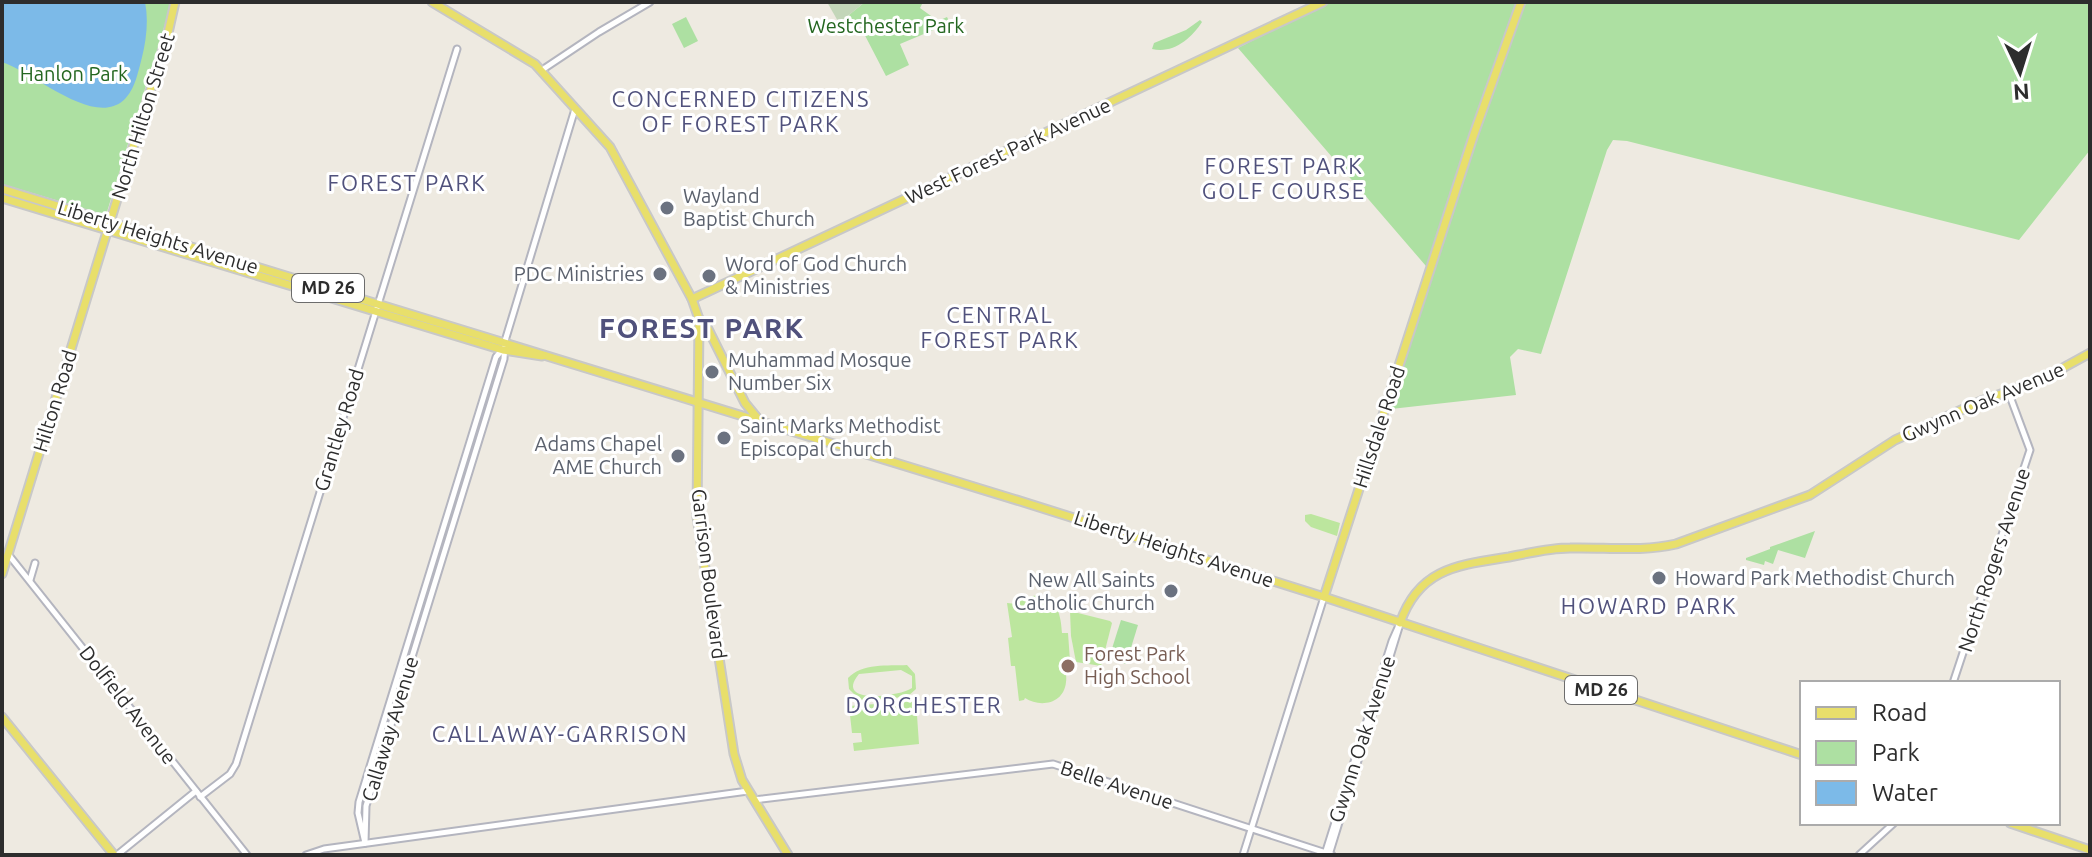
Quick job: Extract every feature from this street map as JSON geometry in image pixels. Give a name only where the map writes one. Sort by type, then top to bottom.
[{"type":"main road","name":"North Hilton Street","points":[[109,226],[174,16],[175,2]]},
{"type":"main road","name":"Garrison Boulevard","points":[[432,2],[542,70],[615,153],[692,299],[699,319],[697,517],[734,754],[748,791],[788,855]]},
{"type":"main road","name":"West Forest Park Avenue","points":[[692,299],[1323,2]]},
{"type":"main road","name":"Hillsdale Road","points":[[1324,597],[1474,134],[1521,2]]},
{"type":"main road","name":"Liberty Heights Avenue","points":[[2,189],[109,226]]},
{"type":"main road","name":"Liberty Heights Avenue","points":[[2,198],[109,226],[504,346],[537,351],[542,356],[1324,597],[1800,754]]},
{"type":"main road","name":"Hilton Road","points":[[2,574],[109,226]]},
{"type":"main road","points":[[699,319],[708,329],[745,403],[761,422]]},
{"type":"main road","name":"Gwynn Oak Avenue","points":[[1400,623],[1408,604],[1425,582],[1451,568],[1556,549],[1646,548],[1676,544],[1810,495],[1895,440],[1968,406],[2041,380],[2090,353]]},
{"type":"main road","points":[[2,717],[115,855]]},
{"type":"main road","points":[[2016,825],[2090,850]]},
{"type":"street","points":[[542,70],[650,2]]},
{"type":"street","name":"Grantley Road","points":[[115,855],[234,768],[457,49]]},
{"type":"street","name":"Callaway Avenue","points":[[365,843],[358,813],[359,802],[496,357],[504,346],[575,108]]},
{"type":"street","name":"North Rogers Avenue","points":[[1954,681],[2030,450],[2008,391]]},
{"type":"street","name":"Dolfield Avenue","points":[[8,554],[247,855]]},
{"type":"street","points":[[29,581],[35,563]]},
{"type":"street","name":"Hillsdale Road","points":[[1243,855],[1324,597]]},
{"type":"street","name":"Gwynn Oak Avenue","points":[[1328,854],[1400,623]]},
{"type":"street","name":"Belle Avenue","points":[[753,800],[1053,764],[1328,854]]},
{"type":"street","points":[[306,855],[365,843],[748,791]]},
{"type":"street","points":[[1859,855],[1892,825]]},
{"type":"green space","name":"Hanlon Park","points":[[2,2],[169,2],[170,8],[106,215],[2,184]]},
{"type":"green space","points":[[827,2],[865,2],[839,23]]},
{"type":"green space","name":"Westchester Park","points":[[865,2],[923,2],[920,8],[938,21],[947,17],[950,23],[900,44],[909,65],[886,76],[858,22],[843,29],[839,23]]},
{"type":"green space","name":"FOREST PARK GOLF COURSE","points":[[1328,2],[2090,2],[2090,150],[2019,240],[1613,140],[1607,150],[1541,354],[1518,349],[1510,357],[1516,395],[1391,409],[1389,407],[1432,273],[1238,48]]},
{"type":"green space","points":[[686,17],[698,41],[684,48],[672,24]]},
{"type":"green space","points":[[1200,20],[1202,22],[1198,28],[1181,44],[1167,49],[1152,49],[1154,43],[1186,30]]},
{"type":"green space","points":[[1305,515],[1340,523],[1337,536],[1311,527],[1305,521]]},
{"type":"green space","points":[[1815,531],[1805,558],[1778,550],[1773,564],[1746,560],[1770,547]]},
{"type":"green space","points":[[1040,595],[1051,601],[1061,621],[1062,633],[1068,633],[1070,661],[1065,662],[1066,682],[1061,695],[1044,703],[1025,698],[1019,701],[1008,638],[1012,637],[1007,603],[1017,604],[1025,597]]},
{"type":"green space","points":[[1070,611],[1112,623],[1101,666],[1076,662]]},
{"type":"green space","points":[[1121,620],[1138,625],[1126,664],[1109,658]]},
{"type":"green space","points":[[907,665],[915,674],[916,689],[907,697],[860,700],[849,689],[848,678],[860,670]],"holes":[[[901,670],[912,676],[912,688],[895,694],[871,696],[854,691],[853,684],[859,674]]]},
{"type":"green space","points":[[916,701],[919,744],[854,751],[853,743],[862,742],[861,733],[852,733],[849,706]]},
{"type":"water","points":[[2,2],[145,2],[147,30],[144,49],[137,76],[127,97],[113,106],[95,107],[76,101],[2,62]]},
{"type":"place","name":"Wayland Baptist Church","points":[[667,208]]},
{"type":"place","name":"PDC Ministries","points":[[660,274]]},
{"type":"place","name":"Word of God Church & Ministries","points":[[709,276]]},
{"type":"place","name":"Muhammad Mosque Number Six","points":[[712,372]]},
{"type":"place","name":"Saint Marks Methodist Episcopal Church","points":[[724,438]]},
{"type":"place","name":"Adams Chapel AME Church","points":[[678,456]]},
{"type":"place","name":"Howard Park Methodist Church","points":[[1659,578]]},
{"type":"place","name":"New All Saints Catholic Church","points":[[1171,591]]},
{"type":"place","name":"Forest Park High School","points":[[1068,666]]},
{"type":"district","name":"CONCERNED CITIZENS OF FOREST PARK","points":[[741,112]]},
{"type":"district","name":"FOREST PARK GOLF COURSE","points":[[1284,178]]},
{"type":"district","name":"FOREST PARK","points":[[407,183]]},
{"type":"district","name":"FOREST PARK","points":[[702,328]]},
{"type":"district","name":"CENTRAL FOREST PARK","points":[[1000,328]]},
{"type":"district","name":"HOWARD PARK","points":[[1649,606]]},
{"type":"district","name":"DORCHESTER","points":[[924,705]]},
{"type":"district","name":"CALLAWAY-GARRISON","points":[[560,734]]}]
